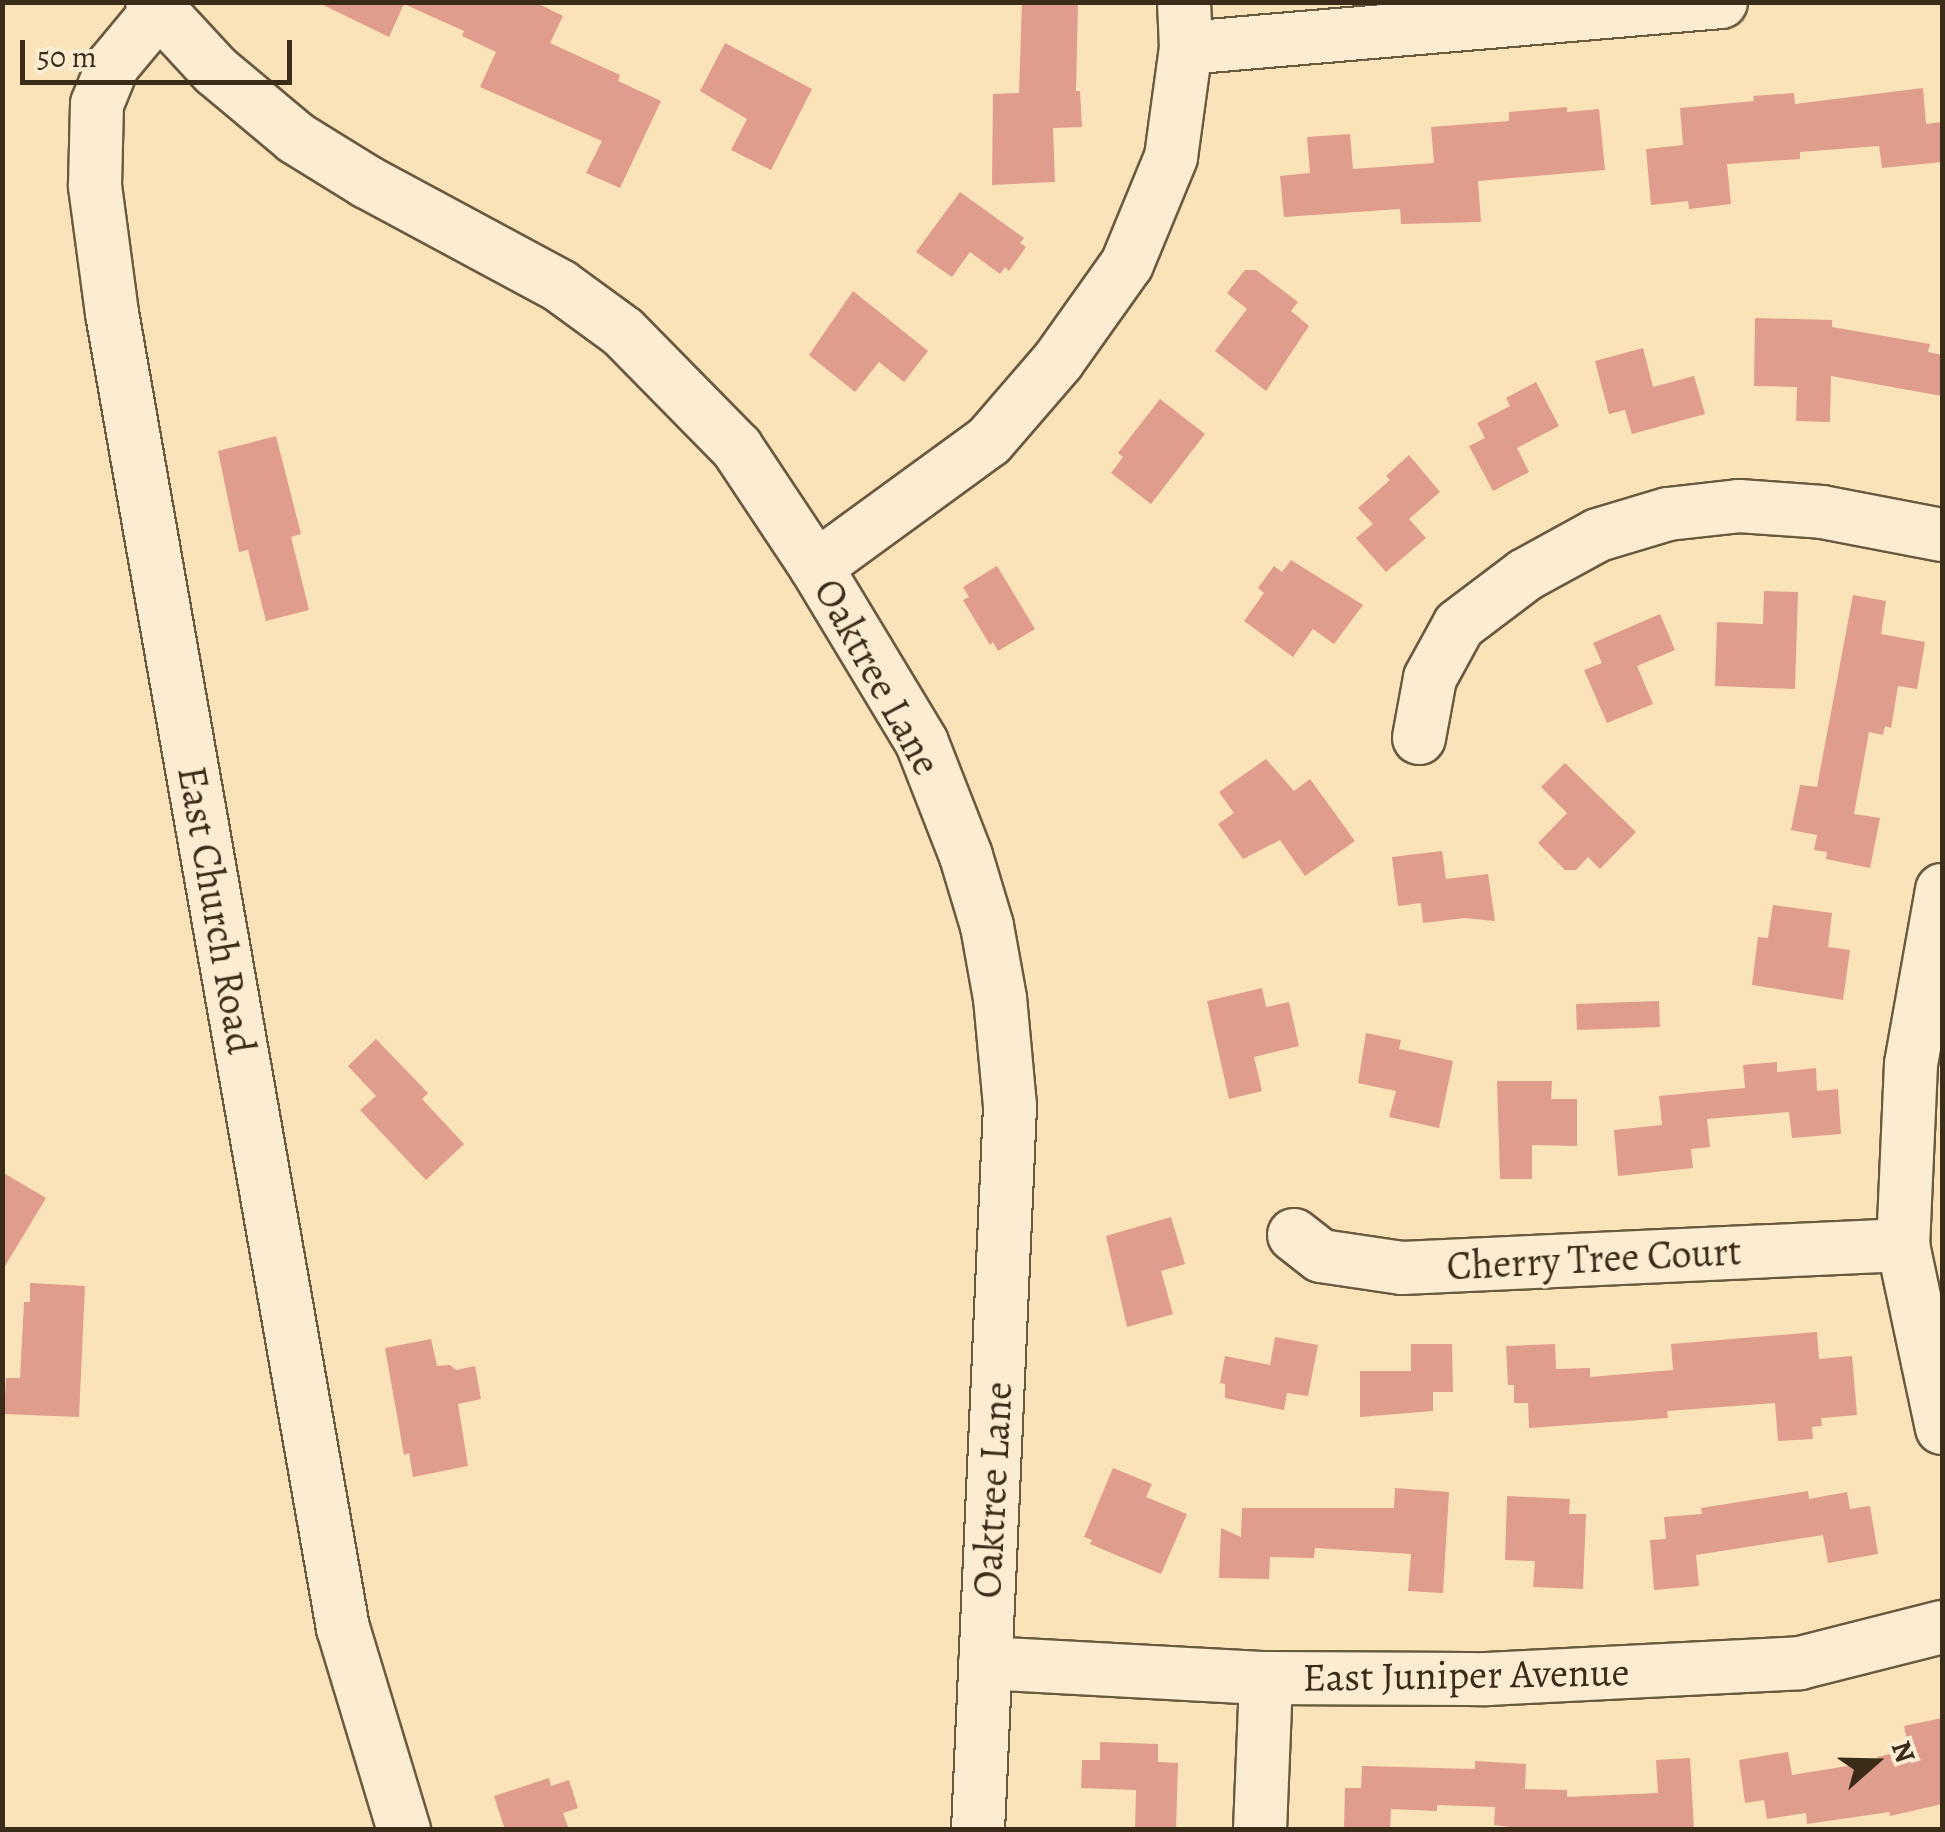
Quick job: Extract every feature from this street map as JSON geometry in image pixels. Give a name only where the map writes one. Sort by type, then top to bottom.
[{"type":"street","points":[[816,567],[988,441],[1058,361],[1127,264],[1170,157],[1185,25],[1721,2]]},
{"type":"street","name":"Oaktree Lane","points":[[155,7],[216,71],[296,138],[367,182],[560,286],[623,332],[738,448],[816,567],[922,744],[971,874],[1000,998],[1010,1106],[978,1830]]},
{"type":"street","name":"East Church Road","points":[[155,7],[101,84],[95,186],[110,295],[342,1628],[404,1830]]},
{"type":"street","points":[[1419,738],[1430,678],[1460,625],[1525,575],[1598,535],[1668,514],[1738,506],[1822,512],[1942,535]]},
{"type":"street","points":[[1942,890],[1911,1064],[1903,1244],[1942,1428]]},
{"type":"street","name":"Cherry Tree Court","points":[[1294,1235],[1321,1256],[1402,1268],[1903,1244]]},
{"type":"street","name":"East Juniper Avenue","points":[[985,1663],[1266,1678],[1487,1679],[1800,1663],[1942,1627]]},
{"type":"street","points":[[1260,1830],[1266,1678]]},
{"type":"building","points":[[317,2],[535,2],[563,16],[550,43],[620,75],[618,81],[661,101],[620,188],[586,173],[602,141],[480,87],[496,52],[462,36],[464,31],[404,4],[389,37]]},
{"type":"building","points":[[1022,2],[1078,2],[1076,91],[1080,91],[1082,127],[1053,128],[1055,182],[992,185],[993,94],[1019,93]]},
{"type":"building","points":[[725,43],[812,89],[771,170],[731,150],[747,119],[700,91]]},
{"type":"building","points":[[1923,88],[1926,124],[1942,122],[1942,162],[1882,168],[1879,146],[1800,152],[1800,159],[1727,164],[1731,204],[1689,209],[1688,201],[1651,205],[1646,149],[1683,145],[1680,108],[1754,101],[1753,96],[1794,93],[1795,104]]},
{"type":"building","points":[[1567,107],[1567,112],[1599,109],[1605,170],[1478,181],[1481,222],[1401,224],[1400,209],[1284,217],[1280,176],[1310,173],[1307,137],[1350,134],[1353,169],[1434,163],[1431,127],[1509,121],[1509,112]]},
{"type":"building","points":[[960,192],[1024,238],[1020,243],[1026,247],[1009,271],[1005,267],[1000,274],[970,252],[952,277],[916,252]]},
{"type":"building","points":[[1245,270],[1256,270],[1298,302],[1291,311],[1309,326],[1266,391],[1215,351],[1247,309],[1227,293]]},
{"type":"building","points":[[853,291],[928,351],[904,382],[879,362],[855,392],[809,355]]},
{"type":"building","points":[[1755,318],[1832,320],[1832,327],[1930,344],[1928,352],[1942,355],[1942,396],[1831,376],[1830,422],[1796,421],[1797,387],[1754,386]]},
{"type":"building","points":[[1643,348],[1653,387],[1694,376],[1705,414],[1632,434],[1625,410],[1609,414],[1595,361]]},
{"type":"building","points":[[1536,382],[1559,426],[1517,448],[1529,472],[1493,491],[1469,446],[1485,438],[1477,423],[1510,406],[1506,398]]},
{"type":"building","points":[[1160,399],[1205,434],[1151,504],[1111,473],[1123,457],[1118,453]]},
{"type":"building","points":[[276,436],[301,534],[291,537],[309,610],[266,621],[248,550],[239,552],[218,451]]},
{"type":"building","points":[[1409,455],[1440,492],[1409,519],[1426,538],[1386,572],[1356,538],[1373,524],[1358,508],[1390,480],[1386,476]]},
{"type":"building","points":[[1291,560],[1363,605],[1334,644],[1313,629],[1293,657],[1244,621],[1264,593],[1258,588],[1274,566],[1282,572]]},
{"type":"building","points":[[997,566],[1035,629],[998,651],[993,642],[990,645],[963,600],[969,597],[963,587]]},
{"type":"building","points":[[1764,591],[1798,592],[1795,689],[1715,686],[1717,622],[1763,624]]},
{"type":"building","points":[[1853,595],[1886,601],[1881,634],[1925,642],[1917,689],[1898,686],[1891,728],[1885,726],[1883,735],[1869,732],[1854,814],[1880,818],[1870,868],[1826,859],[1827,852],[1814,850],[1817,835],[1791,830],[1800,785],[1817,787]]},
{"type":"building","points":[[1660,614],[1675,650],[1637,666],[1653,704],[1607,723],[1584,670],[1602,663],[1593,643]]},
{"type":"building","points":[[1266,759],[1294,791],[1310,779],[1355,841],[1305,876],[1280,840],[1243,859],[1218,824],[1234,813],[1219,792]]},
{"type":"building","points":[[1565,763],[1636,832],[1600,869],[1588,857],[1576,870],[1565,870],[1538,843],[1567,813],[1541,787]]},
{"type":"building","points":[[1442,851],[1446,879],[1488,874],[1495,921],[1465,918],[1423,923],[1421,903],[1398,906],[1392,857]]},
{"type":"building","points":[[1773,905],[1832,913],[1828,947],[1850,950],[1843,1000],[1752,985],[1758,937],[1768,938]]},
{"type":"building","points":[[1262,988],[1266,1007],[1289,1002],[1299,1046],[1254,1057],[1262,1091],[1229,1099],[1207,1001]]},
{"type":"building","points":[[1659,1001],[1660,1027],[1577,1030],[1576,1004]]},
{"type":"building","points":[[1366,1033],[1401,1040],[1399,1049],[1453,1061],[1439,1128],[1389,1117],[1396,1091],[1358,1083]]},
{"type":"building","points":[[376,1039],[428,1093],[422,1099],[464,1144],[426,1180],[360,1110],[376,1096],[348,1066]]},
{"type":"building","points":[[1777,1062],[1777,1072],[1816,1068],[1817,1091],[1838,1089],[1841,1134],[1792,1138],[1789,1112],[1707,1119],[1710,1147],[1691,1149],[1693,1168],[1618,1176],[1614,1130],[1662,1125],[1659,1096],[1745,1088],[1743,1065]]},
{"type":"building","points":[[1497,1081],[1552,1081],[1551,1099],[1577,1099],[1577,1146],[1532,1145],[1532,1179],[1500,1179]]},
{"type":"building","points":[[2,1172],[46,1198],[2,1271]]},
{"type":"building","points":[[1171,1217],[1185,1264],[1161,1271],[1173,1314],[1127,1327],[1106,1236]]},
{"type":"building","points":[[30,1283],[85,1286],[79,1417],[4,1414],[6,1378],[20,1378],[24,1302],[30,1302]]},
{"type":"building","points":[[1817,1332],[1819,1359],[1852,1356],[1857,1415],[1821,1418],[1822,1426],[1812,1427],[1813,1439],[1778,1441],[1775,1403],[1667,1411],[1668,1418],[1529,1428],[1528,1403],[1514,1403],[1514,1385],[1508,1385],[1506,1346],[1555,1344],[1556,1369],[1590,1368],[1590,1377],[1673,1370],[1671,1344]]},
{"type":"building","points":[[1275,1337],[1318,1345],[1308,1396],[1287,1393],[1284,1410],[1225,1398],[1225,1384],[1220,1383],[1225,1356],[1270,1365]]},
{"type":"building","points":[[431,1339],[437,1366],[450,1365],[456,1370],[475,1366],[481,1399],[458,1404],[468,1466],[413,1477],[409,1453],[404,1455],[385,1348]]},
{"type":"building","points":[[1411,1344],[1452,1344],[1453,1392],[1433,1392],[1433,1411],[1360,1417],[1360,1371],[1411,1371]]},
{"type":"building","points":[[1113,1468],[1152,1484],[1146,1497],[1187,1514],[1161,1574],[1090,1544],[1092,1540],[1084,1537]]},
{"type":"building","points":[[1395,1488],[1449,1492],[1443,1593],[1408,1591],[1411,1554],[1315,1548],[1314,1558],[1270,1557],[1269,1579],[1219,1578],[1221,1528],[1241,1537],[1242,1508],[1394,1508]]},
{"type":"building","points":[[1808,1491],[1809,1499],[1847,1492],[1850,1509],[1870,1506],[1878,1554],[1828,1563],[1823,1535],[1696,1555],[1699,1586],[1654,1590],[1650,1540],[1666,1539],[1664,1517],[1702,1514],[1701,1508]]},
{"type":"building","points":[[1507,1496],[1570,1499],[1569,1514],[1586,1514],[1583,1589],[1533,1587],[1535,1561],[1505,1560]]},
{"type":"building","points":[[1942,1718],[1942,1804],[1890,1816],[1889,1812],[1807,1824],[1806,1813],[1767,1819],[1764,1800],[1745,1803],[1739,1760],[1788,1752],[1792,1775],[1878,1761],[1877,1757],[1909,1750],[1904,1726]]},
{"type":"building","points":[[1100,1742],[1158,1744],[1158,1762],[1178,1763],[1176,1830],[1135,1830],[1136,1790],[1081,1788],[1082,1760],[1100,1760]]},
{"type":"building","points":[[1690,1758],[1694,1830],[1533,1830],[1494,1825],[1495,1807],[1437,1805],[1437,1811],[1391,1809],[1390,1830],[1344,1830],[1345,1788],[1361,1788],[1362,1766],[1475,1769],[1475,1761],[1526,1764],[1525,1789],[1567,1790],[1567,1797],[1658,1793],[1656,1760]]},
{"type":"building","points":[[549,1778],[551,1786],[569,1780],[578,1808],[563,1813],[569,1830],[505,1830],[494,1796]]}]
